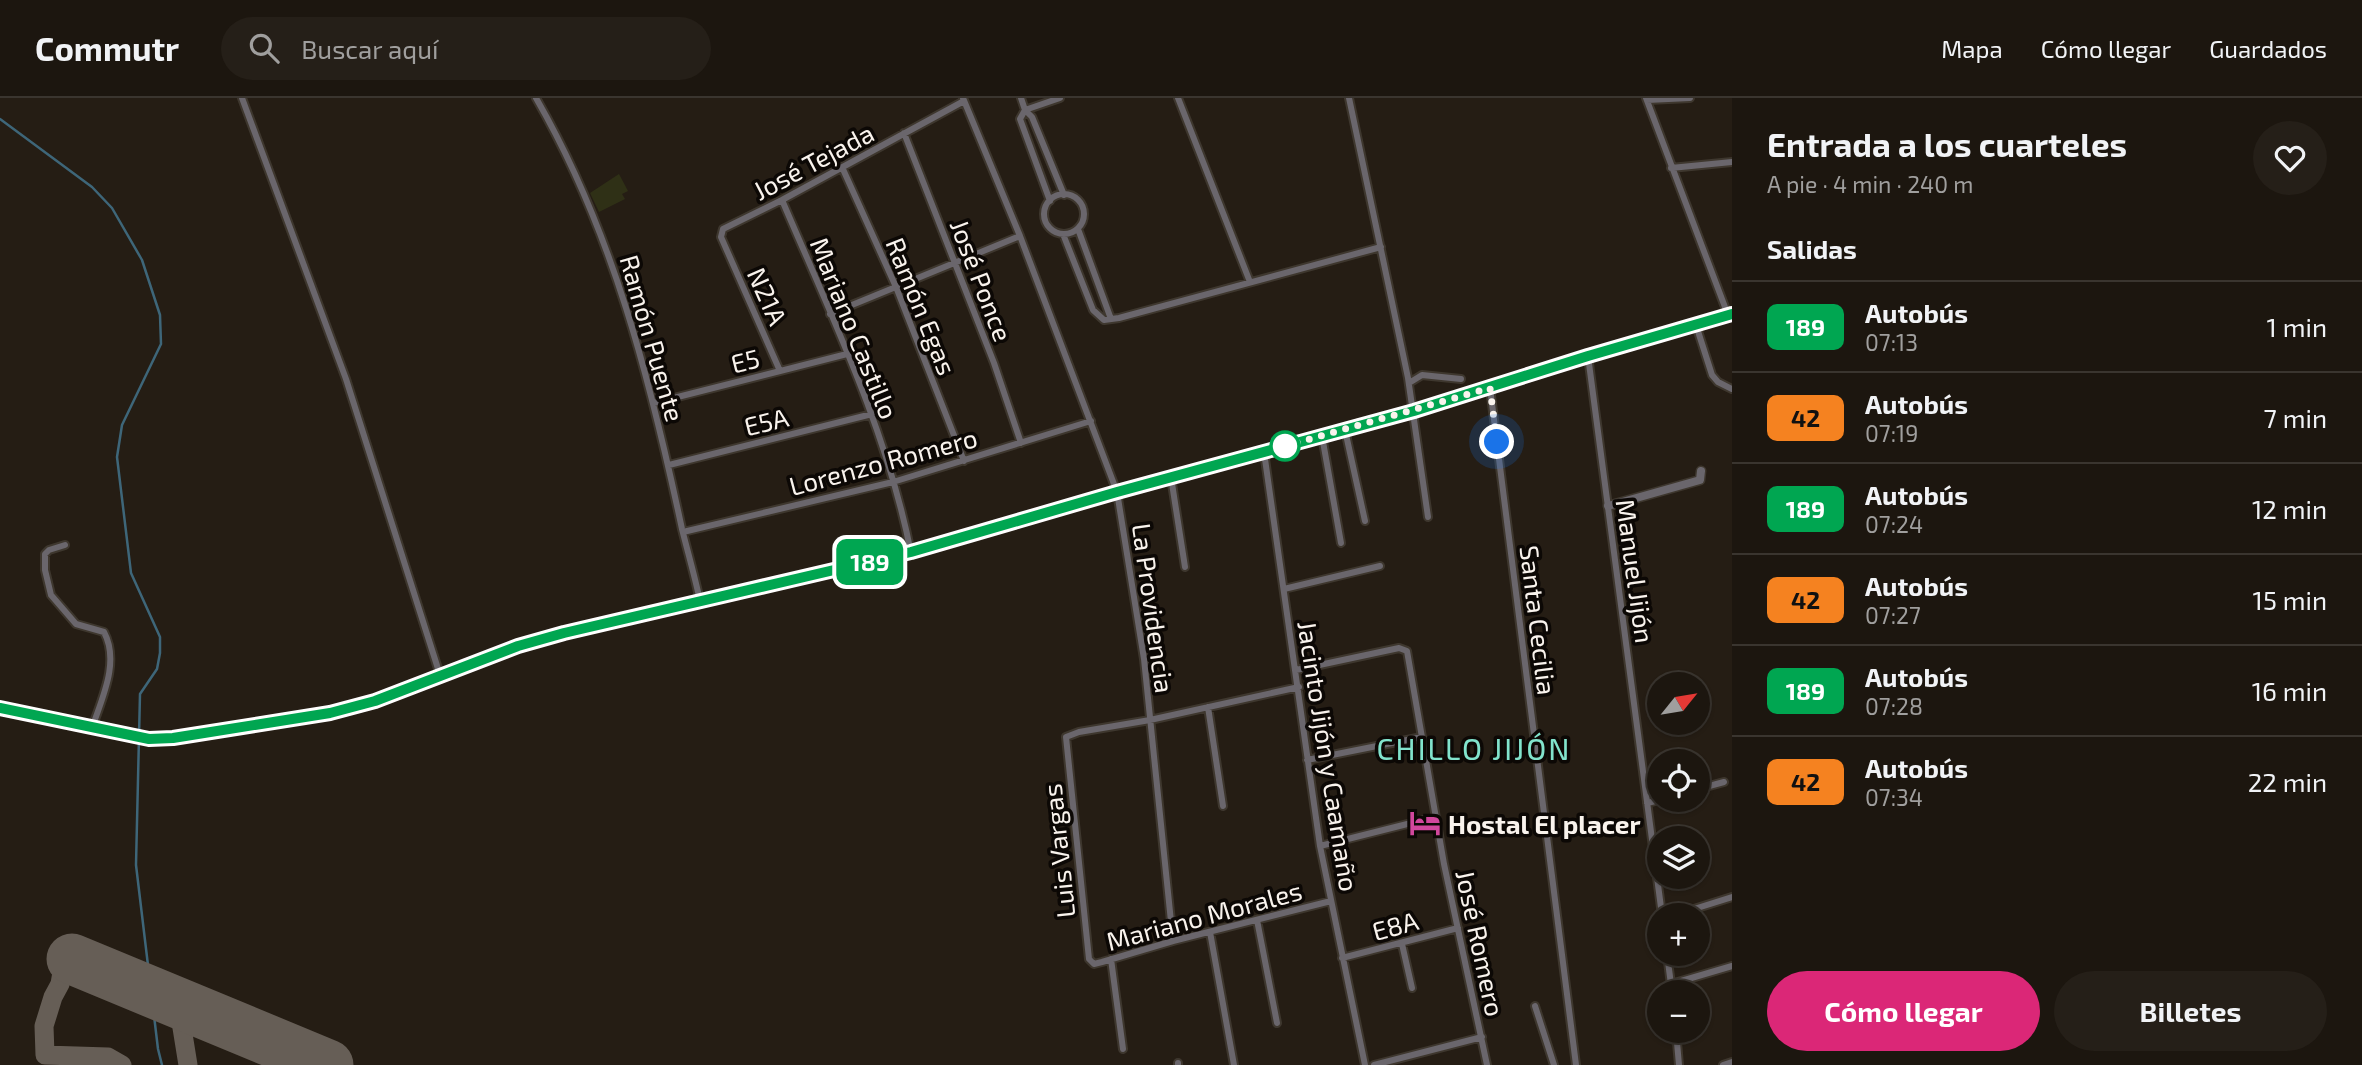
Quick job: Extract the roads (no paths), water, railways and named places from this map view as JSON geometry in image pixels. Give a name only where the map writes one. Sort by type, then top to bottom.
[{"type":"street","points":[[242,98],[346,379],[440,675]]},
{"type":"street","name":"Ramón Puente","points":[[536,98],[578,179],[609,253],[633,326],[654,403],[700,601]]},
{"type":"street","points":[[1021,98],[1032,117],[1064,195]]},
{"type":"street","points":[[1050,201],[1020,119],[1026,110],[1060,98]]},
{"type":"street","points":[[1178,98],[1250,282]]},
{"type":"street","points":[[1349,98],[1409,383],[1428,517]]},
{"type":"street","points":[[0,708],[149,739],[214,732],[330,713],[375,701],[518,646],[911,552],[1117,492],[1414,411],[1730,315],[1646,99],[1690,98]]},
{"type":"street","name":"José Tejada","points":[[721,237],[723,229],[782,200],[964,99]]},
{"type":"street","name":"La Providencia","points":[[964,99],[1020,236],[1117,492],[1144,659],[1173,941]]},
{"type":"street","name":"José Ponce","points":[[904,133],[994,363],[1021,443]]},
{"type":"street","points":[[1671,168],[1732,162]]},
{"type":"street","name":"Ramón Egas","points":[[842,167],[896,288],[964,461]]},
{"type":"street","points":[[1064,195],[1072,196],[1083,207],[1082,223],[1078,229],[1063,234],[1050,228],[1046,222],[1046,208],[1056,196],[1064,195]]},
{"type":"street","name":"Mariano Castillo","points":[[782,200],[872,414],[911,552]]},
{"type":"street","points":[[1078,229],[1111,318]]},
{"type":"street","points":[[1063,234],[1093,310],[1104,320],[1381,247]]},
{"type":"street","points":[[830,314],[1020,236]]},
{"type":"street","name":"N21A","points":[[721,237],[780,371]]},
{"type":"street","points":[[1696,325],[1712,375],[1718,382],[1732,389]]},
{"type":"street","name":"E5","points":[[654,403],[847,354]]},
{"type":"street","name":"Manuel Jijón","points":[[1588,356],[1647,803]]},
{"type":"street","points":[[1409,383],[1422,375],[1461,379]]},
{"type":"street","name":"Santa Cecilia","points":[[1490,388],[1576,1065]]},
{"type":"street","name":"E5A","points":[[669,465],[872,414]]},
{"type":"street","name":"Lorenzo Romero","points":[[683,532],[893,482],[1091,421]]},
{"type":"street","points":[[1345,429],[1365,521]]},
{"type":"street","points":[[1322,436],[1341,543]]},
{"type":"street","name":"Jacinto Jijón y Caamaño","points":[[1264,452],[1320,846],[1365,1065]]},
{"type":"street","points":[[1608,506],[1700,480],[1701,471]]},
{"type":"street","points":[[1171,477],[1185,567]]},
{"type":"street","points":[[65,545],[48,550],[45,554],[45,570],[51,595],[76,624],[104,632],[110,649],[111,662],[92,728]]},
{"type":"street","points":[[1284,589],[1380,566]]},
{"type":"street","name":"José Romero","points":[[1296,670],[1404,648],[1407,651],[1435,817],[1487,1065]]},
{"type":"street","points":[[1150,720],[1299,687]]},
{"type":"street","points":[[1208,706],[1223,806]]},
{"type":"street","name":"Luis Vargas","points":[[1089,959],[1065,739],[1079,732],[1150,720]]},
{"type":"street","points":[[1307,760],[1422,737]]},
{"type":"street","points":[[1710,786],[1724,782]]},
{"type":"street","name":"Manuel Jijón","points":[[1648,812],[1660,903]]},
{"type":"street","points":[[1320,846],[1435,817]]},
{"type":"street","points":[[1710,904],[1732,897]]},
{"type":"street","name":"Mariano Morales","points":[[1089,959],[1094,964],[1331,901]]},
{"type":"street","points":[[1257,920],[1277,1023]]},
{"type":"street","name":"E8A","points":[[1342,958],[1458,928]]},
{"type":"street","points":[[1210,932],[1234,1065]]},
{"type":"street","points":[[1402,944],[1412,988]]},
{"type":"street","points":[[1111,959],[1123,1049]]},
{"type":"street","points":[[1694,980],[1732,966]]},
{"type":"street","points":[[1535,1006],[1554,1065]]},
{"type":"street","points":[[1374,1065],[1482,1037]]},
{"type":"street","points":[[1677,1043],[1679,1065]]},
{"type":"street","points":[[1723,1065],[1732,1062]]},
{"type":"waterway","points":[[0,119],[92,187],[112,208],[142,260],[160,315],[161,344],[122,425],[117,457],[131,573],[160,637],[157,669],[140,694],[136,865],[162,1065]]},
{"type":"place","name":"Hostal El placer","points":[[1425,823]]},
{"type":"district","name":"CHILLO JIJÓN","points":[[1474,748]]}]
